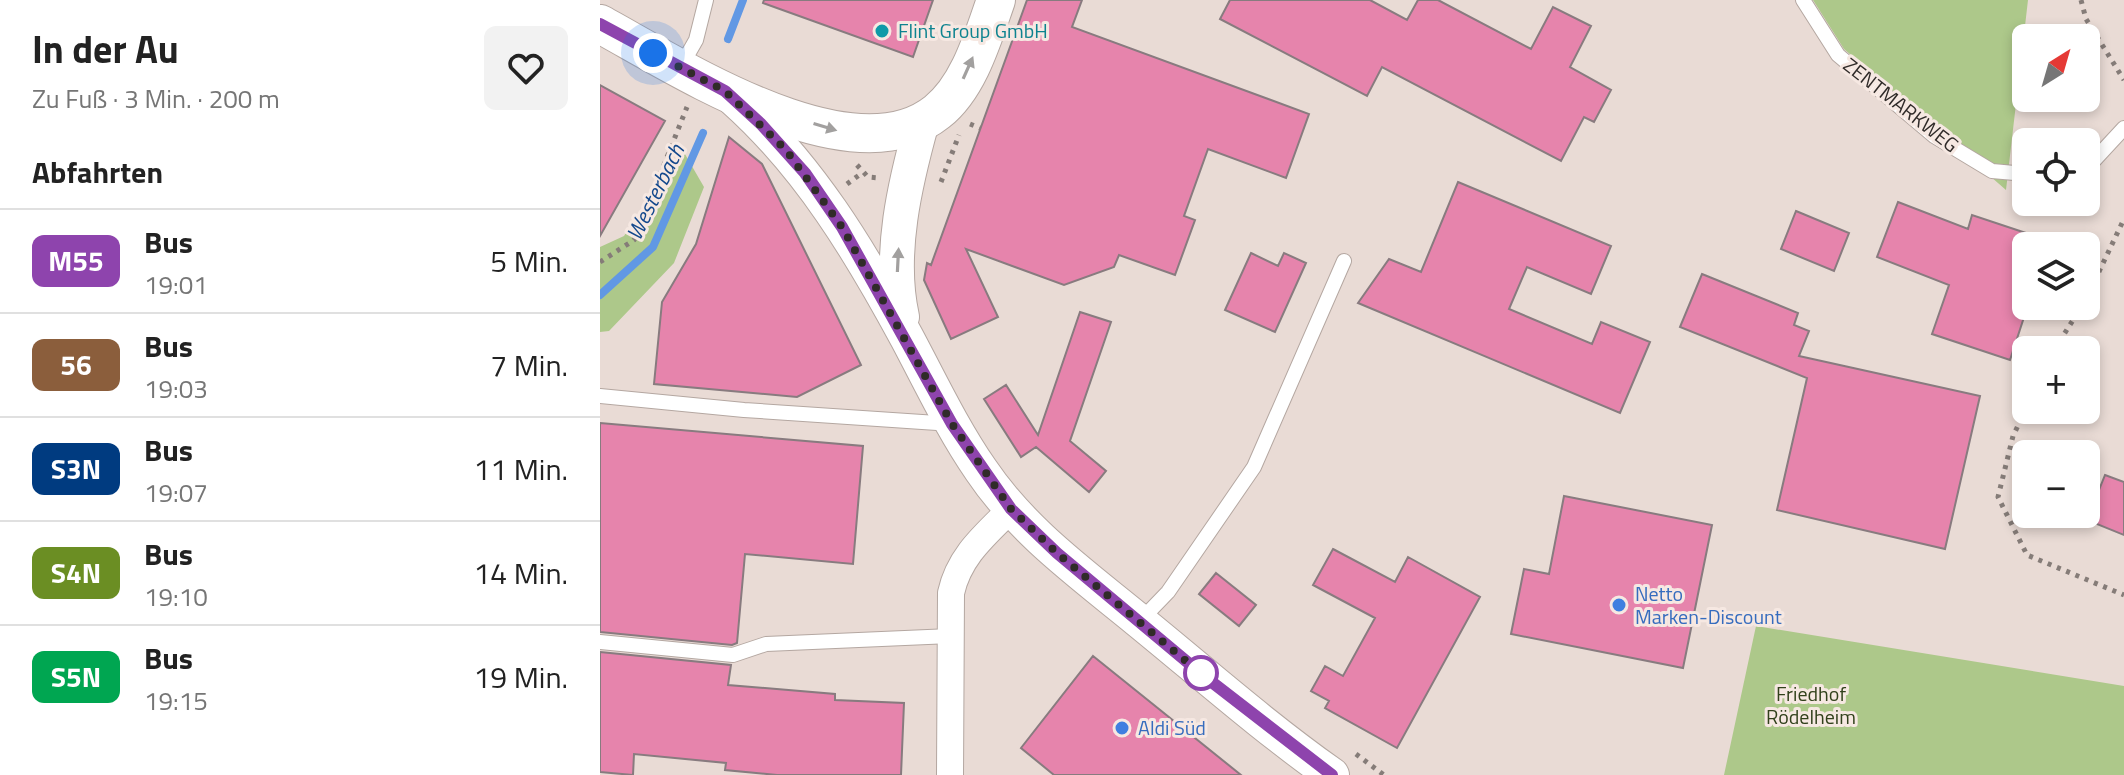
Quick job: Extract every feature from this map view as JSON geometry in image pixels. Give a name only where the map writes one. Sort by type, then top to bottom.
[{"type":"main road","points":[[600,24],[684,85],[725,91],[802,120],[860,135],[901,131],[938,111],[959,87],[996,0]]},
{"type":"street","points":[[725,91],[761,124],[805,173],[906,337],[952,424],[1011,509],[1057,553],[1140,621],[1341,762]]},
{"type":"street","points":[[906,337],[897,266],[905,194],[922,122]]},
{"type":"street","points":[[950,775],[951,636],[956,573],[966,556],[1011,509]]},
{"type":"lane","points":[[684,85],[706,0]]},
{"type":"lane","name":"ZENTMARKWEG","points":[[1803,0],[1838,55],[1934,136],[1992,171],[2012,173]]},
{"type":"lane","points":[[2100,154],[2124,128]]},
{"type":"lane","points":[[1140,621],[1168,592],[1254,467],[1344,261]]},
{"type":"lane","points":[[600,396],[744,410],[952,424]]},
{"type":"lane","points":[[600,642],[733,655],[766,644],[951,636]]},
{"type":"path","points":[[2081,0],[2086,19],[2124,80]]},
{"type":"path","points":[[600,262],[634,240],[684,85]]},
{"type":"path","points":[[937,190],[965,122]]},
{"type":"path","points":[[2100,270],[2124,219]]},
{"type":"path","points":[[2019,424],[1998,497],[2027,555],[2124,595]]},
{"type":"path","points":[[1341,762],[1384,775]]},
{"type":"green space","points":[[1813,0],[2028,0],[2025,24],[2012,24],[2012,112],[2015,112],[2006,190],[1844,49]]},
{"type":"green space","points":[[682,149],[704,187],[674,263],[609,331],[600,332],[600,247],[624,236]]},
{"type":"green space","name":"Friedhof Rödelheim","points":[[1756,626],[2124,686],[2124,775],[1724,775]]},
{"type":"building","name":"Flint Group GmbH","points":[[764,0],[933,0],[913,57],[763,3]]},
{"type":"building","points":[[1027,0],[1082,0],[1072,27],[1309,114],[1286,178],[1208,149],[1184,216],[1195,220],[1175,275],[1119,255],[1114,267],[1064,285],[966,249],[998,317],[951,339],[924,280],[927,263],[931,265]]},
{"type":"building","points":[[1230,0],[1370,0],[1407,20],[1418,0],[1438,0],[1531,49],[1553,7],[1591,26],[1570,67],[1611,90],[1594,122],[1584,117],[1561,161],[1382,67],[1367,96],[1220,19]]},
{"type":"building","points":[[600,85],[665,121],[600,236]]},
{"type":"building","points":[[729,137],[762,164],[861,365],[797,397],[654,384],[662,302],[696,244]]},
{"type":"building","points":[[1458,182],[1611,246],[1591,294],[1527,267],[1509,309],[1592,344],[1601,322],[1650,342],[1620,413],[1358,303],[1389,259],[1421,272]]},
{"type":"building","points":[[1898,202],[1968,229],[1972,215],[2023,232],[2012,232],[2012,320],[2023,320],[2018,336],[2012,336],[2010,360],[1932,334],[1949,285],[1877,257]]},
{"type":"building","points":[[1796,211],[1849,233],[1834,271],[1781,249]]},
{"type":"building","points":[[1251,253],[1278,266],[1284,253],[1306,263],[1275,332],[1225,310]]},
{"type":"building","points":[[1702,274],[1798,313],[1794,325],[1809,331],[1799,356],[1980,396],[1945,549],[1777,510],[1807,378],[1680,327]]},
{"type":"building","points":[[1080,312],[1111,322],[1070,441],[1106,471],[1089,492],[1036,447],[1021,457],[984,399],[1006,385],[1038,435]]},
{"type":"building","points":[[600,423],[863,446],[853,564],[745,554],[737,643],[732,645],[600,632]]},
{"type":"building","points":[[2105,475],[2124,482],[2124,535],[2100,525],[2100,488]]},
{"type":"building","points":[[1564,496],[1712,525],[1683,668],[1511,634],[1524,569],[1549,574]]},
{"type":"building","points":[[1333,549],[1395,582],[1408,557],[1480,597],[1397,748],[1325,708],[1329,701],[1311,691],[1325,666],[1343,676],[1375,618],[1313,585]]},
{"type":"building","points":[[1216,573],[1256,605],[1239,626],[1199,594]]},
{"type":"building","points":[[600,652],[731,665],[728,685],[835,694],[835,700],[904,703],[901,775],[777,775],[725,770],[726,763],[634,754],[633,775],[600,772]]},
{"type":"building","points":[[1093,656],[1241,775],[1054,775],[1021,748]]},
{"type":"waterway","name":"Westerbach","points":[[728,39],[743,0]]},
{"type":"waterway","name":"Westerbach","points":[[600,295],[653,247],[703,133]]},
{"type":"bus line","name":"M55","points":[[600,24],[725,91],[761,124],[805,173],[842,227],[879,288],[952,424],[981,471],[1011,509],[1057,553],[1204,676],[1332,775]]},
{"type":"place","name":"Flint Group GmbH","points":[[882,31]]},
{"type":"place","name":"Netto Marken-Discount","points":[[1619,605]]},
{"type":"place","name":"Aldi Süd","points":[[1122,728]]},
{"type":"route","points":[[653,53],[725,91],[786,150],[842,227],[879,288],[952,424],[981,471],[1011,509],[1057,553],[1204,676],[1201,673]]}]
